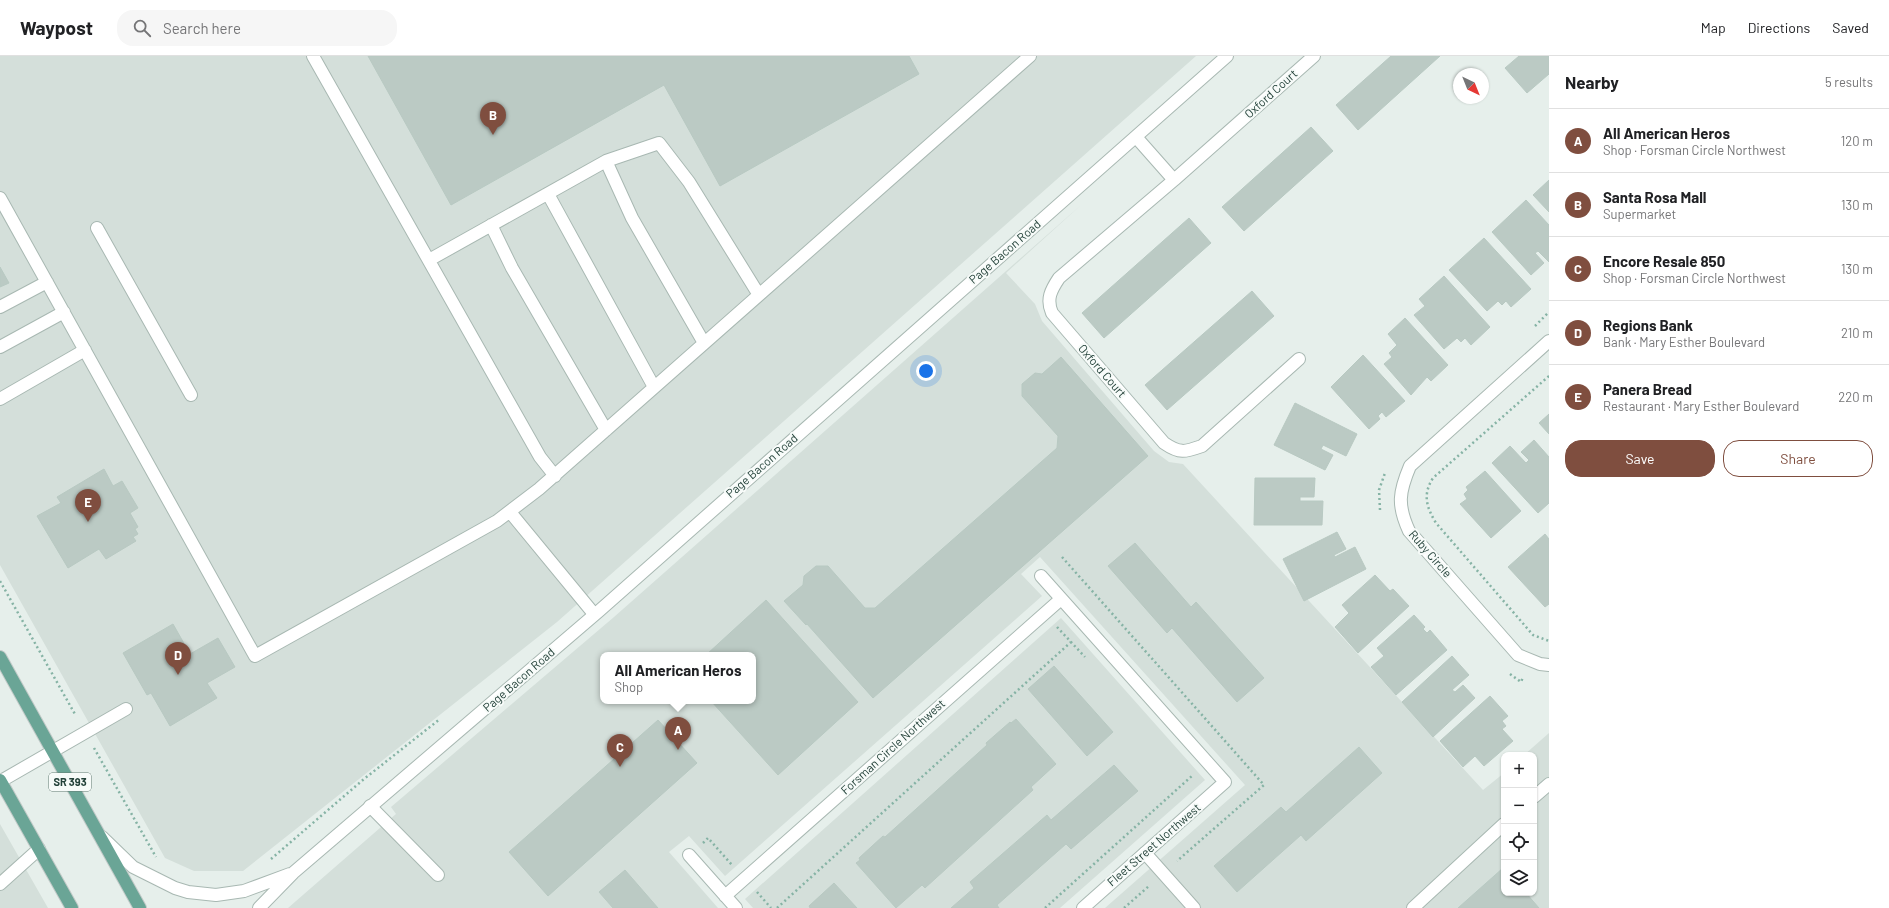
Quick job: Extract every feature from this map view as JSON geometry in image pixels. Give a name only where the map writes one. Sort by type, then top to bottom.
[{"type":"main road","name":"SR 393","points":[[0,657],[140,908]]},
{"type":"main road","points":[[0,780],[72,908]]},
{"type":"street","points":[[313,56],[540,457],[555,476]]},
{"type":"street","points":[[0,198],[256,656],[453,547],[510,512],[555,476],[1030,56]]},
{"type":"street","name":"Page Bacon Road","points":[[259,908],[294,873],[370,806],[594,614],[1227,56]]},
{"type":"street","name":"Oxford Court","points":[[1299,359],[1202,446],[1189,450],[1176,451],[1164,443],[1052,313],[1048,305],[1050,291],[1059,278],[1174,180],[1314,56]]},
{"type":"street","points":[[1136,137],[1174,180]]},
{"type":"street","points":[[429,260],[606,161],[659,143],[688,182],[760,294]]},
{"type":"street","points":[[606,161],[632,218],[704,344]]},
{"type":"street","points":[[548,194],[654,388]]},
{"type":"street","points":[[491,225],[512,268],[606,430]]},
{"type":"street","points":[[97,228],[191,395]]},
{"type":"street","points":[[0,307],[47,282]]},
{"type":"street","points":[[0,347],[64,312]]},
{"type":"street","name":"Ruby Circle","points":[[1549,340],[1410,466],[1402,485],[1400,500],[1402,516],[1409,532],[1518,655],[1528,660],[1549,665]]},
{"type":"street","points":[[0,399],[85,350]]},
{"type":"street","points":[[510,512],[594,614]]},
{"type":"street","points":[[1041,576],[1061,599]]},
{"type":"street","name":"Fleet Street Northwest","points":[[1061,599],[1225,782],[1083,908]]},
{"type":"street","name":"Forsman Circle Northwest","points":[[725,896],[1061,599]]},
{"type":"street","points":[[0,780],[126,709]]},
{"type":"street","points":[[1537,794],[1549,784]]},
{"type":"street","points":[[370,806],[438,875]]},
{"type":"street","points":[[1413,908],[1501,827]]},
{"type":"street","name":"Page Bacon Road","points":[[100,836],[133,867],[175,888],[188,892],[216,895],[244,891],[294,873]]},
{"type":"street","points":[[0,884],[39,849]]},
{"type":"street","points":[[1145,853],[1194,908]]},
{"type":"street","points":[[689,855],[736,908]]},
{"type":"path","points":[[1531,328],[1549,312]]},
{"type":"path","points":[[1549,376],[1433,478],[1428,486],[1425,498],[1429,511],[1436,523],[1533,635],[1549,641]]},
{"type":"path","points":[[1381,513],[1379,490],[1386,470]]},
{"type":"path","points":[[777,908],[1071,642]]},
{"type":"path","points":[[1509,672],[1521,682],[1528,660]]},
{"type":"path","points":[[269,860],[364,779],[444,716]]},
{"type":"path","points":[[1045,908],[1194,775]]},
{"type":"shaded area","points":[[0,56],[1196,56],[557,622],[243,871],[194,871],[165,858],[0,565]]},
{"type":"shaded area","points":[[1081,205],[1006,273],[1035,304],[1042,321],[1154,451],[1169,462],[1183,464],[1483,790],[1501,775],[1501,896],[1537,896],[1537,752],[1527,752],[1549,733],[1549,908],[1105,908],[1245,785],[1040,557],[1021,574],[1042,596],[725,876],[689,836],[669,852],[718,908],[288,908],[396,814],[391,807],[614,617]]},
{"type":"shaded area","points":[[1061,618],[1205,780],[1060,908],[753,908],[745,899]]},
{"type":"shaded area","points":[[0,824],[48,908],[0,908]]},
{"type":"building","points":[[368,56],[909,56],[919,74],[720,186],[664,85],[451,205]]},
{"type":"building","points":[[1391,56],[1440,56],[1358,130],[1336,105]]},
{"type":"building","points":[[1519,56],[1549,56],[1549,74],[1527,93],[1505,68]]},
{"type":"building","points":[[1311,127],[1333,151],[1244,231],[1222,207]]},
{"type":"building","points":[[1549,180],[1549,212],[1533,195]]},
{"type":"building","points":[[1526,200],[1549,225],[1549,262],[1538,251],[1535,253],[1544,263],[1531,275],[1492,232]]},
{"type":"building","points":[[1189,218],[1211,243],[1104,338],[1082,313]]},
{"type":"building","points":[[1484,238],[1531,289],[1511,307],[1506,301],[1502,305],[1498,301],[1487,311],[1449,270]]},
{"type":"building","points":[[0,267],[9,283],[0,287]]},
{"type":"building","points":[[1444,276],[1490,327],[1471,345],[1465,338],[1461,342],[1457,338],[1444,349],[1414,315],[1425,306],[1419,299]]},
{"type":"building","points":[[1252,291],[1274,316],[1167,410],[1145,385]]},
{"type":"building","points":[[1405,318],[1448,365],[1431,381],[1427,377],[1411,395],[1384,364],[1392,357],[1389,353],[1397,345],[1388,334]]},
{"type":"building","points":[[1363,355],[1405,401],[1386,417],[1382,412],[1378,416],[1380,419],[1369,429],[1331,387]]},
{"type":"building","points":[[1061,357],[1148,456],[873,698],[807,624],[806,625],[784,601],[803,585],[804,576],[816,566],[828,566],[865,608],[875,608],[1057,448],[1058,436],[1022,396],[1022,384],[1035,373],[1042,374]]},
{"type":"building","points":[[1295,403],[1357,434],[1346,456],[1323,445],[1321,449],[1333,455],[1325,470],[1274,445]]},
{"type":"building","points":[[1549,414],[1549,434],[1539,423]]},
{"type":"building","points":[[1534,440],[1549,457],[1549,503],[1538,513],[1492,463],[1510,446],[1526,463],[1529,460],[1521,452]]},
{"type":"building","points":[[104,469],[113,486],[122,481],[138,508],[130,513],[138,527],[135,529],[138,534],[133,537],[136,541],[106,559],[99,549],[68,568],[37,516],[61,503],[57,497]]},
{"type":"building","points":[[1485,471],[1521,511],[1491,538],[1460,504],[1467,499],[1464,494],[1468,490],[1466,487]]},
{"type":"building","points":[[1255,478],[1315,478],[1314,497],[1300,497],[1300,501],[1323,501],[1322,525],[1254,525]]},
{"type":"building","points":[[1337,532],[1346,549],[1334,555],[1335,557],[1355,547],[1366,569],[1304,601],[1283,559]]},
{"type":"building","points":[[1545,534],[1549,539],[1549,604],[1545,607],[1508,567]]},
{"type":"building","points":[[1135,543],[1191,607],[1196,602],[1264,678],[1237,702],[1172,628],[1167,633],[1108,566]]},
{"type":"building","points":[[1375,575],[1390,591],[1393,589],[1409,606],[1358,653],[1335,627],[1349,613],[1342,605]]},
{"type":"building","points":[[766,600],[858,702],[778,775],[714,704],[756,704],[756,652],[709,652]]},
{"type":"building","points":[[1414,615],[1425,627],[1423,629],[1427,633],[1430,630],[1447,650],[1396,695],[1371,667],[1384,656],[1377,648]]},
{"type":"building","points":[[173,624],[190,654],[218,638],[235,667],[207,683],[217,698],[170,726],[151,693],[147,695],[123,653]]},
{"type":"building","points":[[1452,656],[1469,675],[1452,690],[1455,692],[1463,685],[1475,698],[1433,737],[1402,702]]},
{"type":"building","points":[[1054,666],[1113,732],[1087,756],[1028,689]]},
{"type":"building","points":[[1490,696],[1508,716],[1502,721],[1506,726],[1502,729],[1513,741],[1484,766],[1475,756],[1463,767],[1440,741]]},
{"type":"building","points":[[1016,719],[1056,764],[1031,787],[1033,790],[925,888],[922,885],[896,908],[856,863],[860,860],[859,858],[883,836],[885,837],[987,745],[986,743],[1010,722],[1011,723]]},
{"type":"building","points":[[658,720],[697,763],[548,896],[509,852]]},
{"type":"building","points":[[1359,747],[1382,773],[1306,841],[1301,835],[1237,892],[1214,866],[1281,807],[1286,812]]},
{"type":"building","points":[[1114,765],[1138,791],[1071,849],[1066,844],[997,905],[999,908],[951,908],[974,888],[970,882],[1047,815],[1051,820]]},
{"type":"building","points":[[625,870],[658,908],[613,908],[599,892]]},
{"type":"building","points":[[1501,870],[1501,896],[1529,896],[1539,908],[1458,908]]},
{"type":"building","points":[[834,883],[857,908],[810,908],[809,906]]},
{"type":"place","name":"Santa Rosa Mall","points":[[493,135]]},
{"type":"place","name":"Panera Bread","points":[[88,522]]},
{"type":"place","name":"Regions Bank","points":[[178,675]]},
{"type":"place","name":"All American Heros","points":[[678,750]]},
{"type":"place","name":"Encore Resale 850","points":[[620,767]]}]
